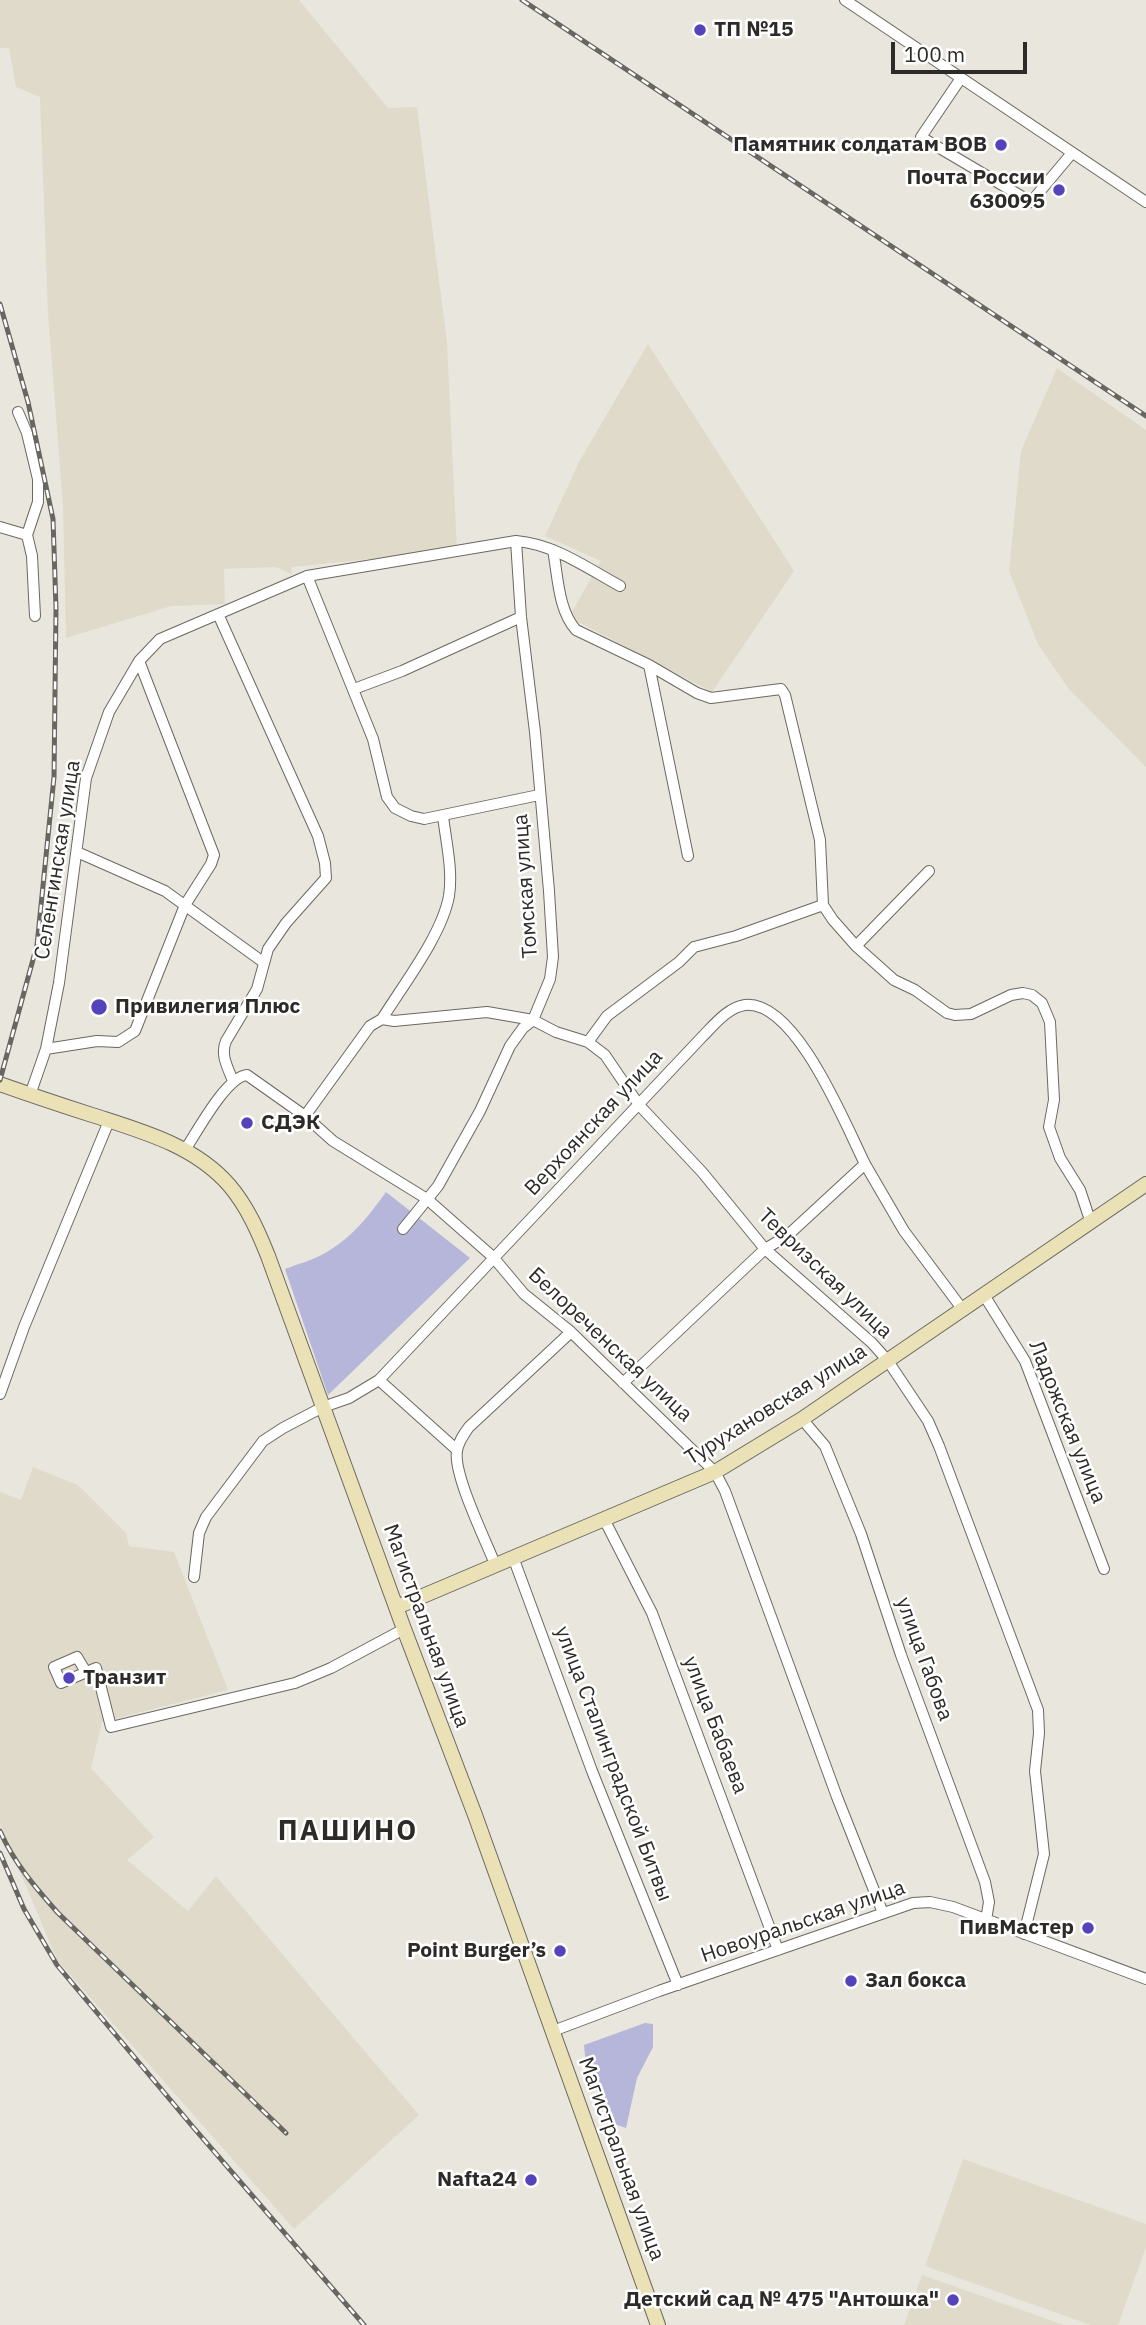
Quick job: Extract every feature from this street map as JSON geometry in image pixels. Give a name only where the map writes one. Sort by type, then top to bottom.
[{"type":"main road","name":"Магистральная улица","points":[[0,1084],[156,1136],[185,1150],[205,1163],[229,1185],[253,1221],[397,1607],[658,2325]]},
{"type":"main road","name":"Турухановская улица","points":[[397,1607],[715,1472],[802,1419],[1146,1184]]},
{"type":"street","points":[[845,0],[1146,202]]},
{"type":"street","points":[[961,78],[920,137],[1031,202],[1072,153]]},
{"type":"street","points":[[18,412],[27,433],[38,479],[38,502],[27,535],[32,556],[35,616]]},
{"type":"street","points":[[0,527],[27,535]]},
{"type":"street","points":[[516,541],[553,550],[620,586]]},
{"type":"street","name":"Селенгинская улица","points":[[30,1095],[46,1049],[59,983],[86,778],[110,712],[139,661],[160,639],[307,576],[516,541]]},
{"type":"street","name":"Томская улица","points":[[403,1229],[438,1186],[480,1111],[510,1046],[523,1028],[533,1020],[550,979],[552,957],[549,891],[535,732],[521,617],[516,541]]},
{"type":"street","points":[[553,550],[563,607],[569,622],[576,630],[711,698],[727,698],[772,688],[781,689],[785,695],[820,840],[823,905],[856,946],[894,980],[915,990],[947,1013],[971,1014],[1011,995],[1023,993],[1032,995],[1042,1003],[1050,1022],[1054,1100],[1049,1128],[1060,1158],[1080,1190],[1091,1223]]},
{"type":"street","points":[[307,576],[373,739],[387,797],[395,808],[424,819],[539,795]]},
{"type":"street","points":[[185,1150],[233,1081],[223,1049],[254,996],[268,949],[286,923],[326,877],[318,836],[218,614]]},
{"type":"street","points":[[354,689],[402,671],[521,617]]},
{"type":"street","points":[[46,1049],[97,1041],[118,1042],[135,1031],[185,905],[214,855],[139,661]]},
{"type":"street","points":[[649,665],[688,856]]},
{"type":"street","points":[[305,1116],[370,1026],[382,1019],[442,919],[449,895],[450,870],[443,816]]},
{"type":"street","points":[[77,852],[165,891],[263,962]]},
{"type":"street","points":[[856,946],[929,870]]},
{"type":"street","points":[[588,1042],[607,1016],[679,962],[694,947],[736,936],[823,905]]},
{"type":"street","name":"Верхоянская улица","points":[[323,1407],[349,1398],[379,1380],[702,1037],[725,1015],[745,1005],[757,1006],[792,1030],[828,1088],[865,1164]]},
{"type":"street","name":"Тевризская улица","points":[[382,1019],[394,1021],[487,1012],[533,1020],[556,1032],[588,1042],[605,1055],[639,1105],[702,1172],[765,1250],[872,1343],[888,1361],[928,1421],[939,1446],[1038,1710],[1040,1733],[1035,1770],[1044,1854],[1024,1934]]},
{"type":"street","name":"Белореченская улица","points":[[233,1081],[247,1075],[305,1116],[333,1142],[426,1199],[493,1257],[524,1294],[571,1332],[715,1472],[725,1491],[837,1797],[883,1913]]},
{"type":"street","points":[[0,1394],[24,1327],[109,1121]]},
{"type":"street","points":[[623,1383],[765,1250],[787,1236],[865,1164],[904,1231],[963,1310]]},
{"type":"street","name":"Ладожская улица","points":[[984,1295],[1025,1361],[1104,1569]]},
{"type":"street","points":[[495,1564],[459,1472],[457,1450],[461,1438],[470,1427],[571,1332]]},
{"type":"street","points":[[379,1380],[457,1450]]},
{"type":"street","points":[[194,1577],[199,1533],[206,1517],[249,1456],[273,1434],[323,1407]]},
{"type":"street","name":"улица Габова","points":[[802,1419],[825,1446],[861,1534],[901,1655],[985,1882],[989,1902],[986,1920]]},
{"type":"street","name":"улица Бабаева","points":[[604,1519],[652,1613],[778,1950]]},
{"type":"street","name":"улица Сталинградской Битвы","points":[[513,1557],[592,1771],[678,1985]]},
{"type":"street","points":[[86,1672],[96,1668],[111,1727],[295,1683],[331,1668],[404,1629]]},
{"type":"street","name":"Новоуральская улица","points":[[552,2031],[913,1903],[930,1902],[953,1907],[1146,1979]]},
{"type":"shaded area","points":[[0,0],[299,0],[388,108],[417,107],[447,343],[457,550],[292,567],[291,574],[276,567],[224,569],[225,604],[171,606],[66,638],[63,506],[48,314],[40,97],[16,87],[9,48],[0,48]]},
{"type":"shaded area","points":[[648,344],[794,571],[712,692],[569,617],[601,561],[545,536],[579,462]]},
{"type":"shaded area","points":[[1057,368],[1146,430],[1146,767],[1068,688],[1038,644],[1009,571],[1021,451]]},
{"type":"shaded area","points":[[386,1192],[470,1258],[328,1395],[285,1269],[317,1257],[344,1240],[360,1225]]},
{"type":"shaded area","points":[[33,1467],[78,1485],[126,1533],[129,1546],[174,1552],[228,1690],[102,1722],[91,1768],[154,1837],[127,1860],[188,1911],[216,1876],[419,2115],[294,2229],[57,1960],[0,1824],[0,1492],[21,1500]]},
{"type":"shaded area","points":[[645,2023],[653,2024],[653,2047],[637,2078],[626,2128],[611,2123],[586,2066],[584,2045]]},
{"type":"shaded area","points":[[963,2159],[1146,2224],[1146,2247],[1118,2325],[1091,2325],[925,2266]]},
{"type":"shaded area","name":"Детский сад № 475 \"Антошка\"","points":[[922,2275],[1064,2325],[904,2325]]},
{"type":"railway","points":[[522,0],[1146,416]]},
{"type":"railway","points":[[0,304],[28,402],[53,519],[56,608],[54,777],[37,945],[0,1080]]},
{"type":"railway","points":[[0,1831],[18,1864],[58,1913],[286,2133]]},
{"type":"railway","points":[[0,1853],[24,1909],[57,1965],[364,2325]]},
{"type":"place","name":"ТП №15","points":[[700,30]]},
{"type":"place","name":"Памятник солдатам ВОВ","points":[[1001,145]]},
{"type":"place","name":"Почта России 630095","points":[[1059,190]]},
{"type":"place","name":"Привилегия Плюс","points":[[99,1007]]},
{"type":"place","name":"СДЭК","points":[[247,1123]]},
{"type":"place","name":"Транзит","points":[[69,1678]]},
{"type":"place","name":"ПивМастер","points":[[1088,1928]]},
{"type":"place","name":"Point Burger’s","points":[[560,1951]]},
{"type":"place","name":"Зал бокса","points":[[851,1981]]},
{"type":"place","name":"Nafta24","points":[[531,2180]]},
{"type":"place","name":"Детский сад № 475 \"Антошка\"","points":[[953,2300]]},
{"type":"district","name":"ПАШИНО","points":[[348,1832]]}]
